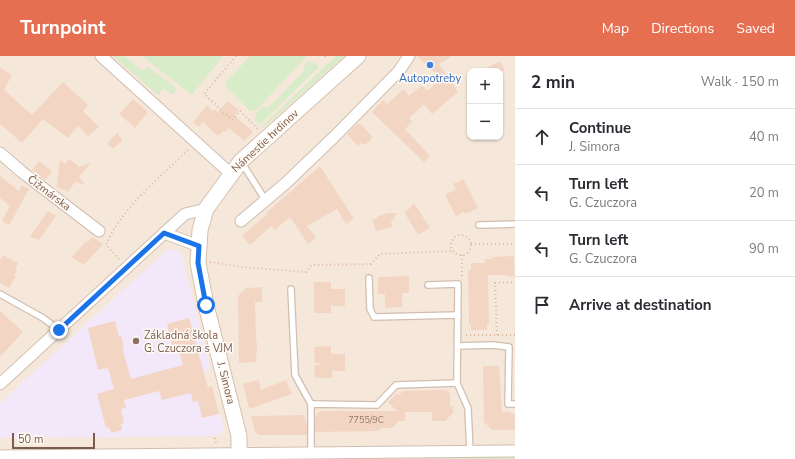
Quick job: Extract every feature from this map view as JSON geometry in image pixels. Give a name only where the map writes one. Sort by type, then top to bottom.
[{"type":"main road","name":"Námestie hrdinov","points":[[231,174],[241,161],[358,56]]},
{"type":"main road","name":"J. Simora","points":[[231,174],[206,209],[200,230],[198,263],[206,305],[239,436],[239,456]]},
{"type":"street","name":"Námestie hrdinov","points":[[101,56],[203,153],[231,174]]},
{"type":"street","points":[[241,221],[286,183],[346,126],[399,72],[408,56]]},
{"type":"street","name":"Čižmárska","points":[[0,153],[22,172],[99,231]]},
{"type":"street","points":[[0,384],[185,214],[206,209]]},
{"type":"street","points":[[164,233],[199,246]]},
{"type":"street","points":[[0,456],[239,456],[515,451]]},
{"type":"lane","points":[[241,161],[266,201]]},
{"type":"lane","points":[[478,225],[515,224]]},
{"type":"lane","points":[[369,278],[370,309],[374,317],[458,315]]},
{"type":"lane","points":[[428,285],[458,284],[457,383],[468,408],[470,452]]},
{"type":"lane","points":[[291,289],[295,375],[311,404],[305,454]]},
{"type":"lane","points":[[0,294],[43,318],[59,330]]},
{"type":"lane","points":[[458,346],[493,345],[509,347],[508,404],[515,404]]},
{"type":"lane","points":[[311,404],[377,405],[396,385],[457,383]]},
{"type":"path","points":[[236,56],[204,94],[232,120],[240,112],[258,129]]},
{"type":"path","points":[[127,268],[106,245],[108,240],[126,212],[191,146]]},
{"type":"path","points":[[460,235],[468,238],[471,244],[470,250],[467,253],[457,255],[452,251],[450,244],[452,239],[460,235]]},
{"type":"path","points":[[471,244],[515,244]]},
{"type":"path","points":[[207,262],[241,267],[306,272],[312,265],[372,264],[380,254],[452,251]]},
{"type":"path","points":[[462,255],[462,278]]},
{"type":"path","points":[[497,335],[495,283],[515,282]]},
{"type":"path","points":[[463,332],[465,335],[515,335]]},
{"type":"shaded area","points":[[0,56],[515,56],[515,459],[0,459]]},
{"type":"shaded area","name":"Základná škola G. Czuczora s VJM","points":[[169,248],[170,250],[181,252],[211,370],[204,371],[208,388],[212,386],[224,427],[223,432],[218,434],[218,436],[0,438],[0,403]]},
{"type":"green space","points":[[113,56],[124,56],[143,71],[147,66],[177,89],[172,95],[164,88],[158,95]]},
{"type":"green space","points":[[142,56],[223,56],[192,95]]},
{"type":"green space","points":[[250,56],[307,56],[256,110],[250,111],[226,87],[226,82]]},
{"type":"green space","points":[[336,56],[344,56],[263,128],[262,126]]},
{"type":"green space","points":[[308,62],[315,63],[319,67],[260,124],[255,120],[256,113],[264,106],[268,108],[305,70],[303,67]]},
{"type":"green space","points":[[515,456],[515,459],[388,459]]},
{"type":"building","points":[[417,56],[452,56],[439,64],[458,92],[432,114],[424,104],[409,118],[412,122],[405,129],[430,156],[424,162],[372,112],[383,100],[387,104],[404,89],[409,96],[422,85],[427,91],[442,79]]},
{"type":"building","points":[[501,61],[505,71],[503,71],[503,68],[486,68]]},
{"type":"building","points":[[0,68],[12,75],[4,90],[32,115],[63,82],[88,105],[83,111],[99,127],[88,136],[78,126],[68,138],[43,119],[22,143],[0,124]]},
{"type":"building","points":[[133,99],[148,112],[135,128],[119,114]]},
{"type":"building","points":[[228,101],[239,110],[234,115],[253,132],[244,141],[229,128],[218,136],[203,122],[199,127],[193,122],[207,105],[213,111],[215,109],[218,112]]},
{"type":"building","points":[[358,124],[361,124],[373,138],[365,145],[361,143],[358,146],[347,134]]},
{"type":"building","points":[[117,133],[123,140],[113,149],[107,144]]},
{"type":"building","points":[[69,159],[79,167],[91,163],[79,177],[85,185],[75,182],[68,192],[57,186],[60,160],[65,164]]},
{"type":"building","points":[[39,161],[52,171],[45,180],[32,170]]},
{"type":"building","points":[[320,166],[354,219],[346,224],[337,209],[307,226],[316,238],[308,244],[290,217],[275,230],[271,226],[250,245],[242,236]]},
{"type":"building","points":[[0,176],[19,191],[22,185],[29,189],[9,225],[2,221],[10,206],[0,198]]},
{"type":"building","points":[[463,179],[478,208],[456,216],[445,195],[456,189],[453,184]]},
{"type":"building","points":[[414,203],[430,228],[418,235],[404,212]]},
{"type":"building","points":[[48,211],[56,216],[39,240],[30,236]]},
{"type":"building","points":[[388,213],[397,213],[391,222],[393,227],[376,231],[372,220],[378,218],[378,216]]},
{"type":"building","points":[[92,237],[103,244],[84,265],[72,257],[86,241],[88,242]]},
{"type":"building","points":[[3,255],[18,263],[15,270],[17,271],[14,275],[16,276],[9,288],[0,283],[0,260]]},
{"type":"building","points":[[514,256],[515,276],[488,275],[489,324],[487,324],[487,330],[471,330],[471,325],[469,325],[468,270],[471,270],[471,263],[485,263],[485,259],[492,259],[492,257]]},
{"type":"building","points":[[409,276],[409,293],[402,293],[402,307],[385,308],[385,294],[378,294],[378,277]]},
{"type":"building","points":[[314,282],[331,282],[331,289],[345,289],[345,306],[331,306],[331,313],[314,313]]},
{"type":"building","points":[[262,287],[262,302],[255,302],[257,344],[256,362],[239,363],[238,296],[246,288]]},
{"type":"building","points":[[0,311],[23,332],[0,357]]},
{"type":"building","points":[[189,318],[208,388],[212,386],[219,414],[202,418],[198,401],[193,402],[191,393],[162,400],[159,391],[124,400],[126,408],[121,409],[124,423],[121,424],[122,430],[111,433],[109,427],[106,428],[97,394],[114,389],[108,368],[98,370],[88,328],[115,321],[119,337],[121,336],[124,347],[122,347],[131,379],[183,365],[177,344],[172,345],[167,324]]},
{"type":"building","points":[[331,346],[331,354],[345,354],[345,371],[332,371],[332,378],[315,378],[314,366],[320,363],[315,363],[314,347]]},
{"type":"building","points":[[483,366],[499,366],[502,412],[511,412],[511,414],[515,414],[515,430],[492,430],[484,422]]},
{"type":"building","points":[[259,380],[261,390],[286,380],[292,394],[249,409],[243,384]]},
{"type":"building","points":[[446,390],[450,394],[450,406],[453,406],[453,413],[445,421],[432,421],[432,412],[405,412],[405,421],[399,421],[392,428],[381,428],[378,431],[315,432],[315,417],[320,411],[397,411],[388,402],[397,393],[399,395],[403,391]]},
{"type":"building","points":[[304,415],[307,426],[307,435],[259,435],[255,432],[251,416]]},
{"type":"place","name":"Autopotreby","points":[[430,65]]},
{"type":"place","name":"Základná škola G. Czuczora s VJM","points":[[136,341]]},
{"type":"route","points":[[59,330],[164,233],[199,246],[198,263],[206,305]]}]
